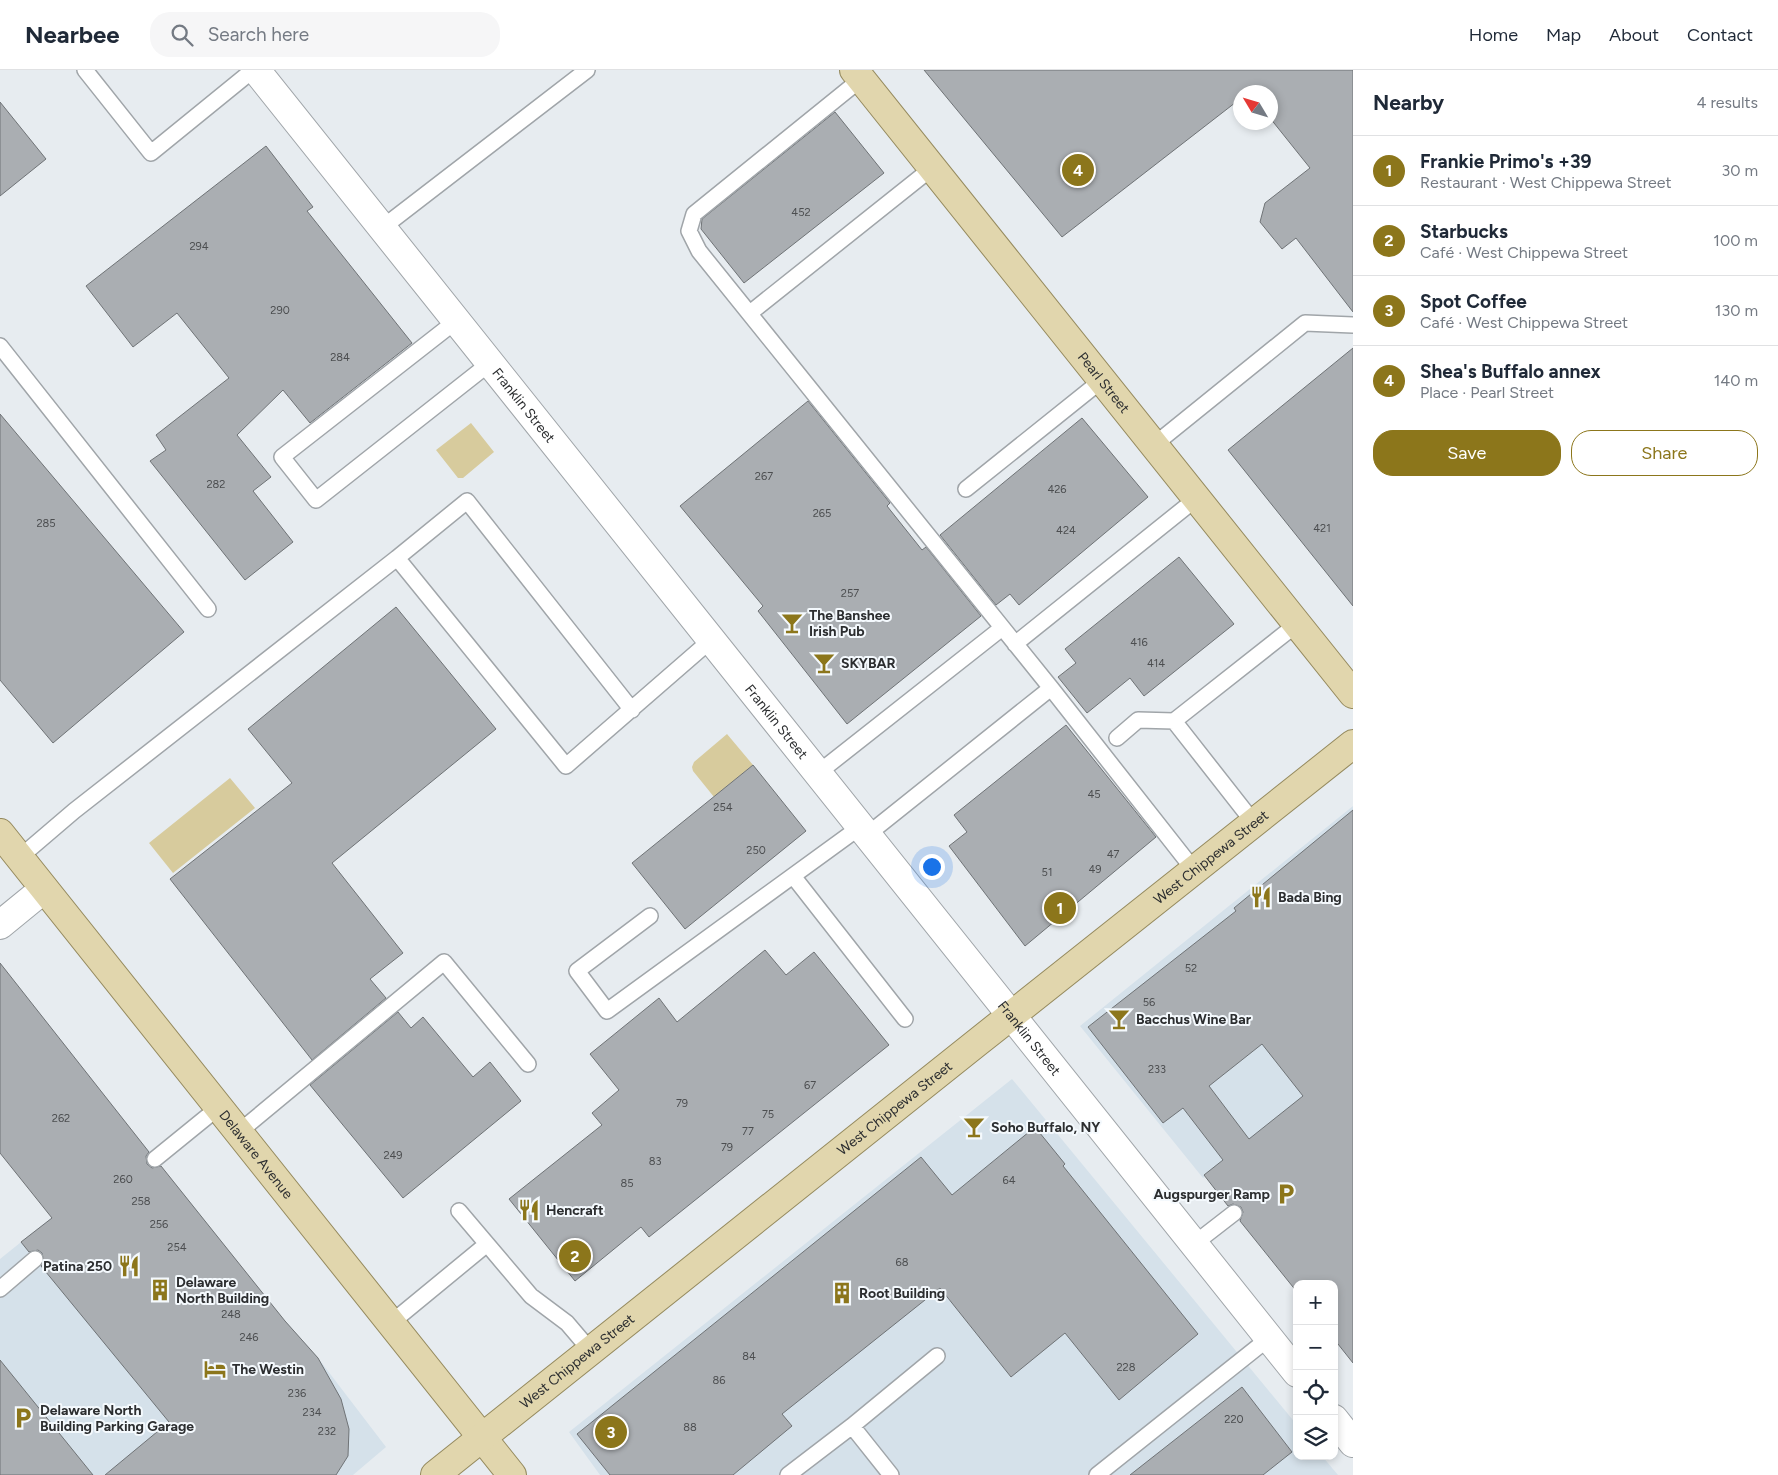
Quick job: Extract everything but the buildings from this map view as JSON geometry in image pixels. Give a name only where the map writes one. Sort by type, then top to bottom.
[{"type":"main road","name":"Pearl Street","points":[[858,74],[1353,694]]},
{"type":"main road","name":"West Chippewa Street","points":[[436,1475],[976,1042],[1353,744]]},
{"type":"main road","name":"Delaware Avenue","points":[[0,833],[512,1475]]},
{"type":"street","name":"Franklin Street","points":[[254,70],[1295,1370]]},
{"type":"street","points":[[0,925],[44,889]]},
{"type":"street","points":[[1338,1425],[1353,1443]]},
{"type":"lane","points":[[85,70],[151,153],[254,70]]},
{"type":"lane","points":[[382,228],[587,70]]},
{"type":"lane","points":[[858,74],[694,214],[689,231],[699,251],[1051,688],[1194,870]]},
{"type":"lane","points":[[750,313],[932,168]]},
{"type":"lane","points":[[456,322],[282,457],[310,493],[316,500],[490,363]]},
{"type":"lane","points":[[1154,444],[1305,323],[1353,325]]},
{"type":"lane","points":[[0,346],[208,609]]},
{"type":"lane","points":[[966,489],[1102,380]]},
{"type":"lane","points":[[1015,644],[1197,498]]},
{"type":"lane","points":[[19,858],[74,811],[467,501],[632,710]]},
{"type":"lane","points":[[397,558],[566,766],[711,640]]},
{"type":"lane","points":[[1117,738],[1138,720],[1174,721],[1297,624]]},
{"type":"lane","points":[[818,773],[1002,628]]},
{"type":"lane","points":[[650,916],[577,971],[607,1011],[793,876],[864,831],[1051,688]]},
{"type":"lane","points":[[1174,721],[1254,823]]},
{"type":"lane","points":[[793,876],[905,1019]]},
{"type":"lane","points":[[238,1132],[444,962],[528,1064]]},
{"type":"lane","points":[[155,1159],[219,1107]]},
{"type":"lane","points":[[459,1211],[531,1296],[567,1323],[590,1350]]},
{"type":"lane","points":[[1194,1244],[1234,1214]]},
{"type":"lane","points":[[391,1323],[487,1244]]},
{"type":"lane","points":[[0,1289],[35,1259]]},
{"type":"lane","points":[[1097,1475],[1269,1338]]},
{"type":"lane","points":[[788,1475],[938,1356]]},
{"type":"lane","points":[[852,1426],[891,1475]]},
{"type":"shaded area","points":[[471,423],[494,452],[463,478],[458,478],[436,450]]},
{"type":"shaded area","points":[[727,734],[753,765],[714,797],[693,771],[692,767],[694,762]]},
{"type":"shaded area","points":[[230,778],[255,808],[173,873],[149,843]]},
{"type":"shaded area","points":[[1353,806],[1353,1057],[1203,1178],[1080,1026]]},
{"type":"shaded area","points":[[1012,1079],[1293,1420],[1293,1460],[1325,1460],[1338,1475],[600,1475],[569,1432]]},
{"type":"shaded area","name":"Delaware North Building","points":[[143,1144],[285,1321],[318,1358],[386,1447],[353,1475],[93,1475],[0,1360],[0,1259]]},
{"type":"place","name":"Shea's Buffalo annex","points":[[1078,170]]},
{"type":"place","name":"The Banshee Irish Pub","points":[[792,623]]},
{"type":"place","name":"SKYBAR","points":[[824,663]]},
{"type":"place","name":"Bada Bing","points":[[1261,897]]},
{"type":"place","name":"Frankie Primo's +39","points":[[1060,908]]},
{"type":"place","name":"Bacchus Wine Bar","points":[[1119,1019]]},
{"type":"place","name":"Soho Buffalo, NY","points":[[974,1127]]},
{"type":"place","name":"Augspurger Ramp","points":[[1286,1194]]},
{"type":"place","name":"Hencraft","points":[[529,1210]]},
{"type":"place","name":"Starbucks","points":[[575,1256]]},
{"type":"place","name":"Patina 250","points":[[129,1266]]},
{"type":"place","name":"Delaware North Building","points":[[160,1290]]},
{"type":"place","name":"Root Building","points":[[842,1293]]},
{"type":"place","name":"The Westin","points":[[215,1369]]},
{"type":"place","name":"Delaware North Building Parking Garage","points":[[23,1418]]},
{"type":"place","name":"Spot Coffee","points":[[611,1432]]}]
